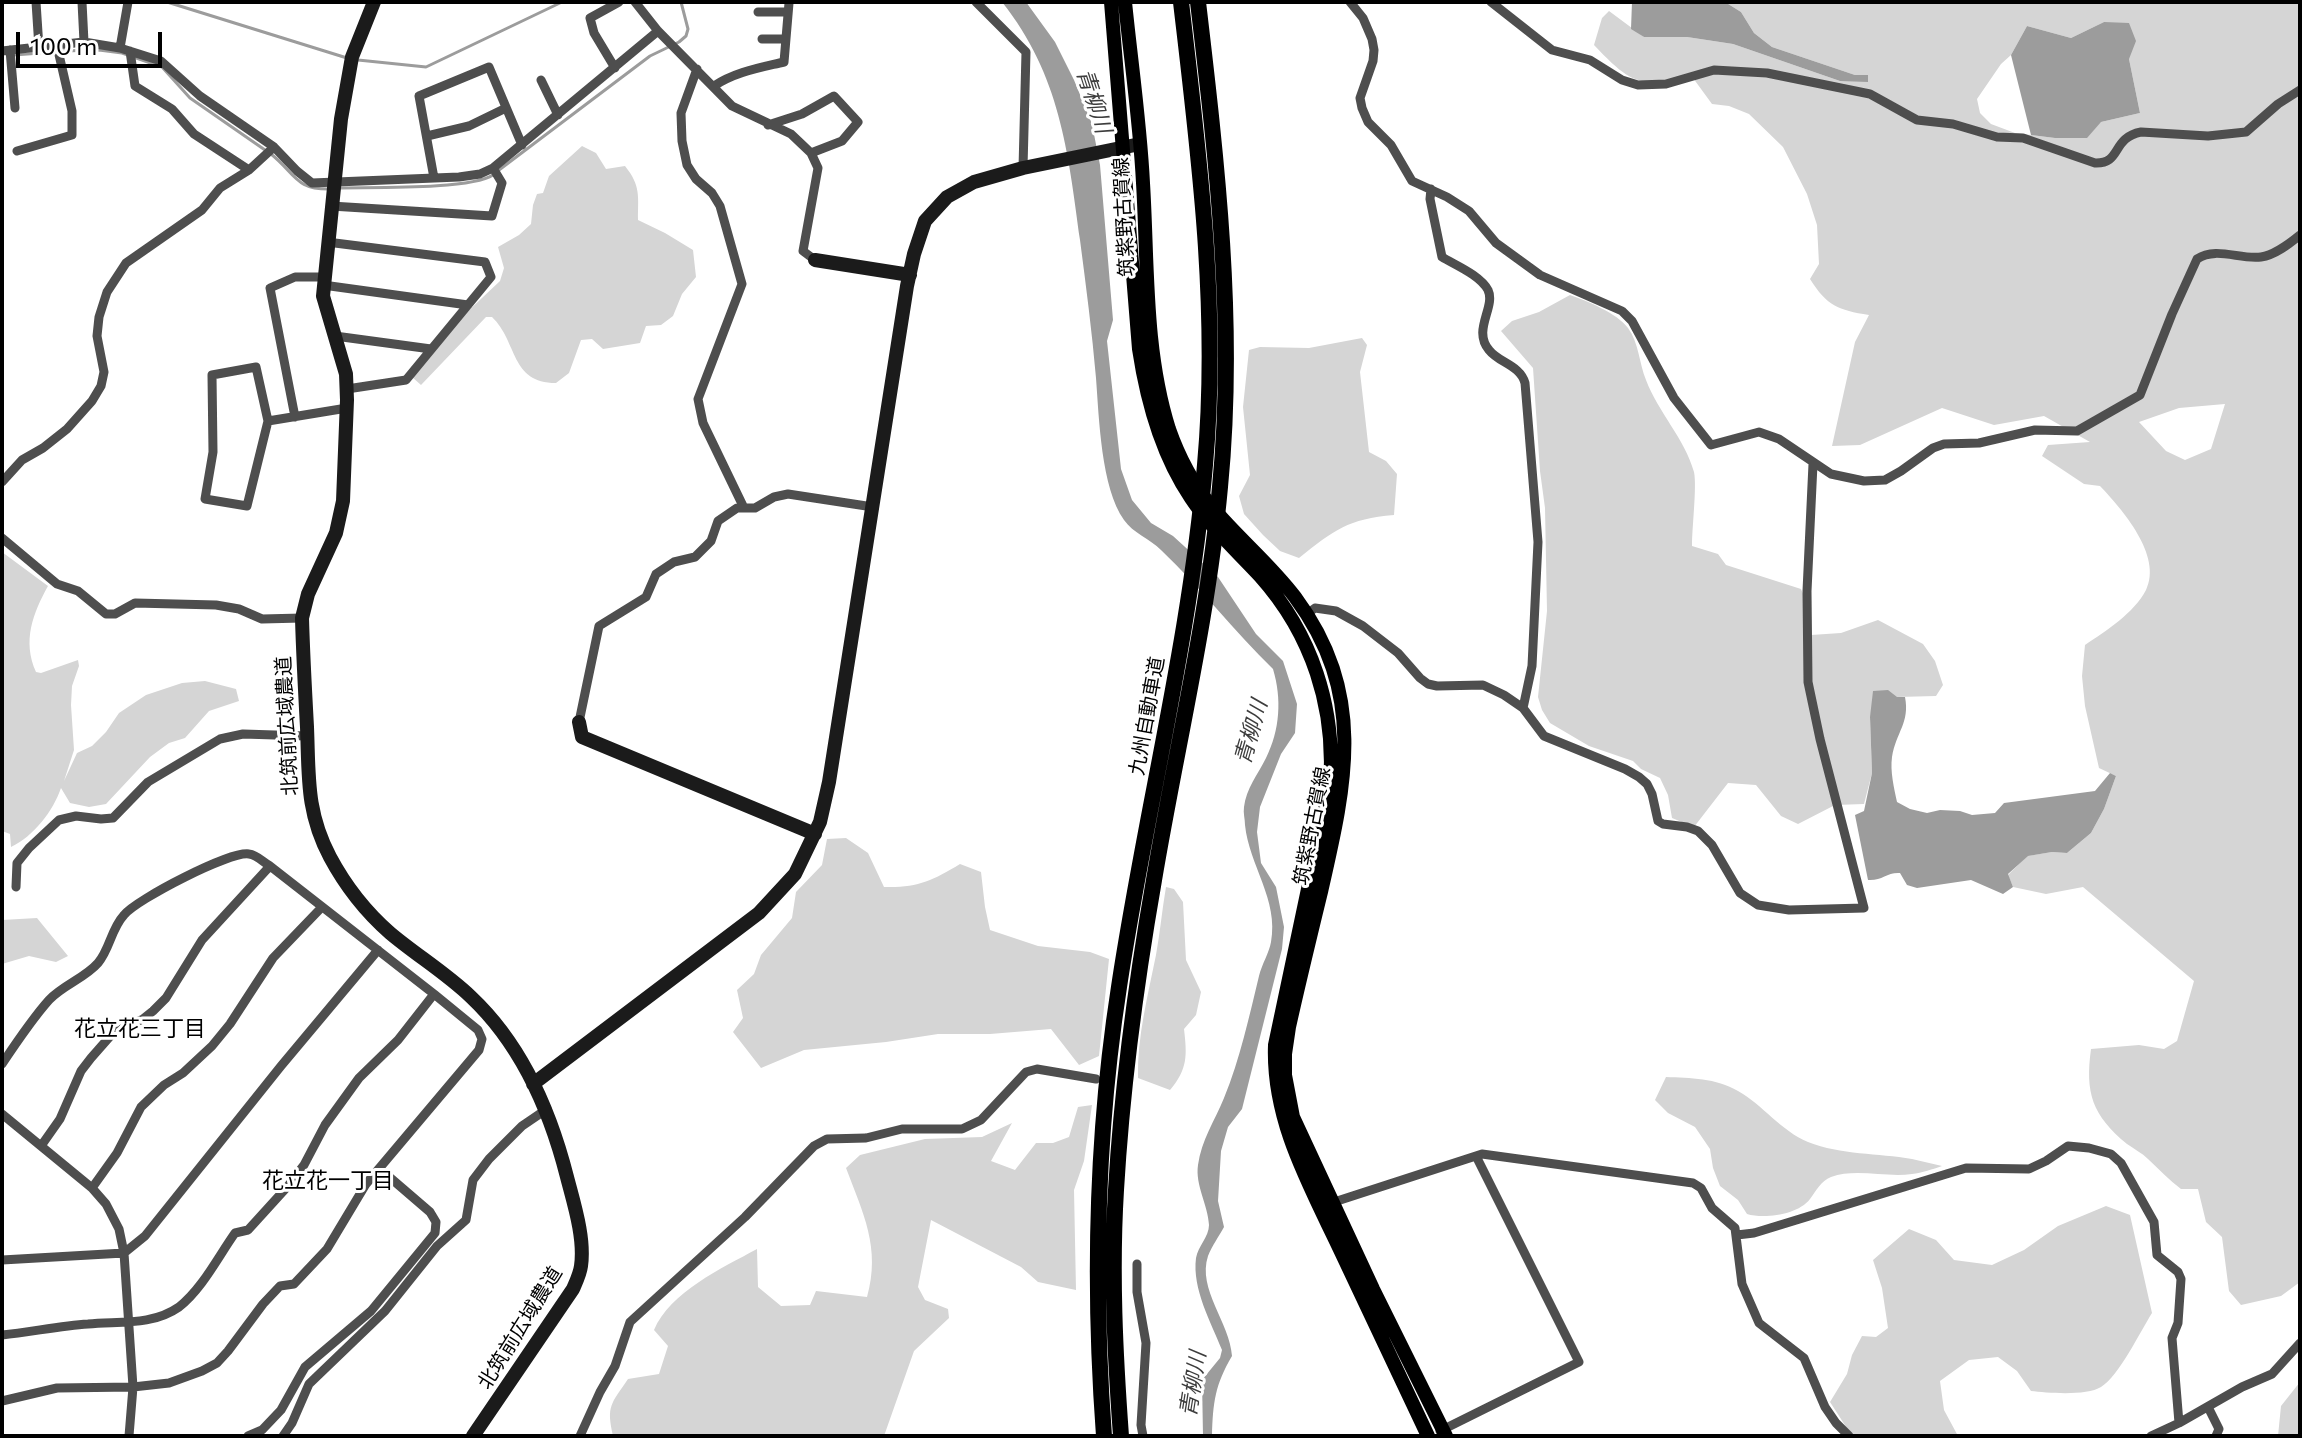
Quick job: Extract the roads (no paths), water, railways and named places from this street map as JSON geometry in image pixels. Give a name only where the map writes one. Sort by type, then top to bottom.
[{"type":"highway","name":"九州自動車道","points":[[1121,1436],[1116,1369],[1114,1105],[1110,1072],[1118,989],[1190,588],[1205,462],[1209,395],[1204,204],[1181,2]]},
{"type":"highway","name":"九州自動車道","points":[[1110,1072],[1154,878],[1205,603],[1220,486],[1225,393],[1225,283],[1213,129],[1198,2]]},
{"type":"highway","name":"九州自動車道","points":[[1104,1436],[1099,1368],[1100,1184],[1114,1105]]},
{"type":"main road","name":"筑紫野古賀線","points":[[1111,2],[1132,145],[1153,347],[1170,433],[1194,481],[1212,507],[1258,553],[1294,596],[1334,666],[1342,719],[1345,771],[1333,841],[1289,1027],[1285,1075],[1293,1117],[1326,1204],[1428,1436]]},
{"type":"main road","name":"筑紫野古賀線","points":[[1125,2],[1139,349],[1144,382],[1164,451],[1179,479],[1208,523],[1261,577],[1296,625],[1323,690],[1330,725],[1330,785],[1275,1045],[1274,1069],[1282,1115],[1299,1162],[1326,1204],[1444,1433]]},
{"type":"street","points":[[36,2],[39,48]]},
{"type":"street","points":[[82,2],[84,42]]},
{"type":"street","points":[[128,2],[125,49],[135,86],[172,109],[194,134],[249,170]]},
{"type":"street","name":"北筑前広域農道","points":[[374,2],[352,57],[341,119],[324,281],[323,296],[346,374],[347,408],[343,501],[336,533],[308,594],[302,618],[307,769],[313,818],[337,870],[368,912],[473,999],[514,1049],[547,1109],[573,1197],[581,1244],[581,1268],[573,1289],[473,1436]]},
{"type":"street","points":[[615,68],[594,33],[590,18],[619,2]]},
{"type":"street","points":[[635,2],[658,31],[732,106],[791,134],[811,153],[818,168],[803,251],[815,260],[910,275]]},
{"type":"street","points":[[976,2],[1026,52],[1023,168]]},
{"type":"street","points":[[1350,2],[1363,18],[1374,50],[1360,98],[1362,108],[1368,122],[1391,145],[1412,181],[1469,211],[1496,243],[1540,275],[1622,311],[1632,321],[1674,398],[1711,445],[1759,432],[1766,433],[1831,474],[1864,481],[1885,480],[1944,444],[1979,443],[2035,430],[2077,431],[2140,395],[2197,259],[2213,253],[2261,257],[2282,248],[2300,235]]},
{"type":"street","points":[[1491,2],[1552,50],[1590,60],[1622,80],[1638,85],[1666,84],[1714,70],[1767,73],[1870,94],[1917,120],[1953,124],[1997,137],[2023,138],[2095,163],[2105,163],[2113,157],[2121,141],[2131,134],[2208,136],[2246,132],[2278,104],[2300,90]]},
{"type":"street","points":[[714,86],[741,72],[784,62],[789,7],[758,12]]},
{"type":"street","points":[[15,108],[7,82],[6,50],[84,42],[125,49],[161,61],[200,96],[274,147],[312,183],[480,174],[493,168],[522,145],[658,31]]},
{"type":"street","points":[[762,39],[786,39]]},
{"type":"street","points":[[17,151],[72,135],[72,111],[57,46]]},
{"type":"street","points":[[434,178],[419,96],[489,67],[522,145]]},
{"type":"street","points":[[697,69],[681,113],[687,165],[720,206],[742,284],[698,399],[703,423],[744,508]]},
{"type":"street","points":[[541,80],[558,115]]},
{"type":"street","points":[[768,125],[802,114],[834,96],[858,122],[842,141],[811,153]]},
{"type":"street","points":[[427,136],[469,126],[506,108]]},
{"type":"street","points":[[533,1084],[759,913],[795,874],[815,834],[829,782],[910,275],[925,221],[947,197],[974,182],[1023,168],[1132,145]]},
{"type":"street","points":[[2,482],[22,460],[67,429],[101,386],[104,372],[97,336],[99,317],[107,292],[126,263],[202,210],[220,188],[249,170],[274,147]]},
{"type":"street","points":[[331,206],[492,216],[502,183],[493,168]]},
{"type":"street","points":[[1431,189],[1430,199],[1442,257],[1487,287],[1489,295],[1483,341],[1490,352],[1523,376],[1525,383],[1538,542],[1532,666],[1523,708]]},
{"type":"street","points":[[327,242],[485,262],[491,277],[406,380],[347,389]]},
{"type":"street","points":[[295,417],[270,288],[295,277],[468,305]]},
{"type":"street","points":[[335,336],[431,349]]},
{"type":"street","points":[[256,367],[268,421],[247,506],[205,499],[213,452],[212,375],[256,367]]},
{"type":"street","points":[[268,421],[347,408]]},
{"type":"street","points":[[1307,614],[1315,608],[1336,611],[1363,626],[1398,653],[1428,684],[1483,685],[1523,708],[1544,736],[1639,777],[1652,794],[1658,821],[1698,831],[1712,845],[1740,893],[1758,905],[1789,910],[1864,908],[1808,682],[1807,591],[1813,464]]},
{"type":"street","points":[[815,834],[589,741],[582,737],[579,722],[599,626],[646,597],[656,574],[674,562],[695,557],[711,541],[718,521],[737,508],[755,508],[774,497],[788,494],[873,507]]},
{"type":"street","points":[[2,538],[57,584],[78,591],[106,614],[115,614],[135,603],[216,605],[239,609],[262,619],[302,618]]},
{"type":"street","points":[[16,887],[17,863],[59,820],[76,816],[113,818],[148,782],[220,739],[243,734],[307,736]]},
{"type":"street","points":[[2,1401],[57,1388],[169,1383],[217,1363],[280,1286],[294,1284],[327,1249],[366,1184],[479,1050],[482,1039],[478,1030],[434,994],[270,866],[253,854],[238,854],[211,864],[125,912],[99,962],[50,999],[3,1059]]},
{"type":"street","points":[[41,1146],[60,1119],[81,1071],[91,1058],[113,1033],[143,1019],[166,998],[202,940],[270,866]]},
{"type":"street","points":[[92,1188],[117,1153],[141,1107],[212,1046],[273,958],[322,907]]},
{"type":"street","points":[[2,1260],[124,1253],[145,1236],[378,950]]},
{"type":"street","points":[[2,1335],[90,1324],[128,1323],[166,1314],[179,1306],[193,1294],[235,1233],[248,1230],[288,1186],[304,1165],[325,1125],[359,1078],[398,1040],[434,994]]},
{"type":"street","points":[[580,1436],[615,1366],[630,1322],[745,1217],[814,1146],[827,1139],[866,1138],[902,1129],[962,1129],[981,1120],[1026,1072],[1037,1069],[1110,1072]]},
{"type":"street","points":[[283,1436],[309,1384],[385,1311],[437,1246],[466,1220],[473,1180],[489,1159],[522,1126],[547,1109]]},
{"type":"street","points":[[2,1114],[92,1188],[106,1204],[119,1229],[124,1253],[133,1387],[129,1436]]},
{"type":"street","points":[[1737,1235],[1754,1233],[1966,1168],[2029,1169],[2068,1146],[2111,1154],[2121,1163],[2154,1222],[2157,1255],[2178,1272],[2181,1279],[2178,1323],[2172,1338],[2179,1423]]},
{"type":"street","points":[[1326,1204],[1482,1154],[1693,1183],[1701,1188],[1712,1208],[1732,1223],[1737,1235],[1742,1284],[1759,1323],[1804,1358],[1825,1407],[1849,1436]]},
{"type":"street","points":[[1428,1436],[1444,1433],[1579,1362],[1476,1156]]},
{"type":"street","points":[[248,1436],[262,1430],[281,1410],[305,1367],[371,1311],[435,1233],[436,1222],[430,1212],[380,1169]]},
{"type":"street","points":[[1137,1264],[1137,1292],[1146,1343],[1143,1436]]},
{"type":"street","points":[[2155,1435],[2272,1374],[2300,1343]]},
{"type":"street","points":[[285,1403],[299,1408]]},
{"type":"street","points":[[2208,1407],[2218,1433],[2228,1436]]},
{"type":"waterway","points":[[167,2],[347,58]]},
{"type":"waterway","points":[[358,60],[426,67],[562,2]]},
{"type":"waterway","points":[[499,170],[650,56],[686,36],[688,29],[681,2]]},
{"type":"waterway","points":[[62,51],[122,53],[162,67],[190,98],[265,150]]},
{"type":"waterway","points":[[14,55],[54,52]]},
{"type":"waterway","points":[[271,154],[303,184],[331,189]]},
{"type":"waterway","points":[[338,188],[442,185],[481,180],[493,175]]},
{"type":"district","name":"花立花三丁目","points":[[140,1029]]},
{"type":"district","name":"花立花一丁目","points":[[328,1181]]},
{"type":"water label","name":"青柳川","points":[[1094,101]]},
{"type":"water label","name":"青柳川","points":[[1251,732]]},
{"type":"water label","name":"青柳川","points":[[1193,1384]]}]
